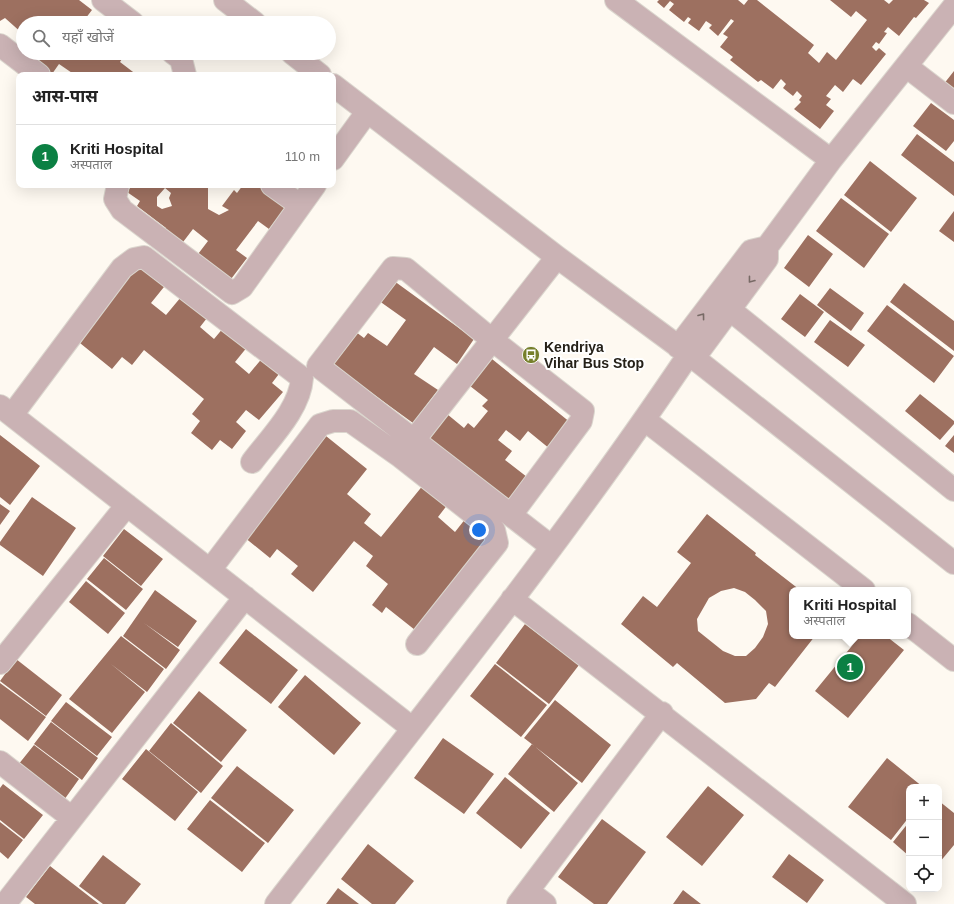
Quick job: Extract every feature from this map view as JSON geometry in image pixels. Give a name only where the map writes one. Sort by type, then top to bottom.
[{"type":"street","points":[[103,0],[124,16]]},
{"type":"street","points":[[225,0],[246,16]]},
{"type":"street","points":[[616,0],[831,160]]},
{"type":"street","points":[[687,353],[729,309],[767,259],[767,247],[831,160],[954,6]]},
{"type":"street","points":[[0,45],[16,57]]},
{"type":"street","points":[[20,60],[35,72]]},
{"type":"street","points":[[181,60],[184,72]]},
{"type":"street","points":[[301,60],[316,72]]},
{"type":"street","points":[[906,66],[954,103]]},
{"type":"street","points":[[336,87],[557,257],[687,353],[954,564]]},
{"type":"street","points":[[336,155],[367,112]]},
{"type":"street","points":[[117,188],[115,199],[122,210],[232,292],[242,287],[313,188]]},
{"type":"street","points":[[276,188],[300,205]]},
{"type":"street","points":[[276,904],[552,547],[645,420],[751,251],[767,247]]},
{"type":"street","points":[[252,462],[290,411],[302,386],[302,378],[144,257],[134,259],[122,268],[6,411],[412,728]]},
{"type":"street","points":[[414,440],[491,339],[557,257]]},
{"type":"street","points":[[511,515],[581,421],[583,411],[491,339],[406,269],[393,268],[318,366],[552,547]]},
{"type":"street","points":[[729,309],[954,490]]},
{"type":"street","points":[[645,420],[860,587]]},
{"type":"street","points":[[210,570],[320,425],[333,421],[350,421],[401,457],[494,530],[497,543],[417,644]]},
{"type":"street","points":[[0,663],[127,505]]},
{"type":"street","points":[[5,904],[245,597]]},
{"type":"street","points":[[512,599],[662,713],[905,904]]},
{"type":"street","points":[[911,626],[954,660]]},
{"type":"street","points":[[545,904],[523,897],[662,713]]},
{"type":"street","points":[[0,762],[72,818]]},
{"type":"building","points":[[0,0],[79,0],[92,10],[87,16],[16,16],[16,28],[5,18],[0,21]]},
{"type":"building","points":[[659,0],[738,0],[744,5],[748,0],[757,0],[814,45],[808,53],[819,63],[827,52],[836,60],[867,20],[856,11],[851,17],[830,0],[884,0],[889,4],[893,0],[924,0],[929,3],[916,18],[914,17],[899,36],[888,27],[884,32],[887,33],[879,44],[876,42],[872,47],[876,51],[879,48],[886,54],[861,85],[853,79],[843,92],[835,85],[826,96],[831,99],[826,105],[834,111],[820,129],[794,109],[801,102],[799,100],[802,96],[797,91],[793,96],[783,88],[786,84],[781,79],[773,89],[761,80],[758,82],[730,60],[733,57],[720,47],[728,37],[723,34],[734,21],[731,19],[718,36],[709,28],[712,25],[706,21],[699,31],[688,23],[691,19],[688,17],[684,22],[669,10],[674,4],[670,1],[664,8],[657,2]]},
{"type":"building","points":[[33,60],[121,60],[120,62],[133,72],[71,72],[59,64],[53,72],[49,72]]},
{"type":"building","points":[[954,71],[954,93],[943,85]]},
{"type":"building","points":[[931,103],[954,120],[954,141],[946,151],[913,126]]},
{"type":"building","points":[[917,134],[954,162],[954,196],[901,155]]},
{"type":"building","points":[[870,161],[917,198],[891,232],[844,195]]},
{"type":"building","points":[[130,188],[165,188],[208,188],[208,209],[219,215],[229,210],[222,206],[234,190],[237,193],[241,188],[264,188],[287,206],[269,229],[258,221],[236,250],[247,258],[228,283],[195,258],[208,241],[193,229],[180,246],[162,233],[166,228],[137,206],[140,201],[127,192]],"holes":[[[165,188],[171,193],[169,198],[172,206],[162,209],[157,206],[157,197]]]},
{"type":"building","points":[[841,198],[889,234],[864,268],[816,231]]},
{"type":"building","points":[[954,211],[954,242],[939,231]]},
{"type":"building","points":[[808,235],[833,254],[809,287],[784,268]]},
{"type":"building","points":[[140,259],[168,282],[151,303],[166,315],[181,297],[207,318],[200,327],[214,339],[224,327],[248,346],[235,362],[249,374],[264,356],[282,370],[272,383],[283,392],[259,420],[246,410],[236,422],[246,431],[232,449],[220,440],[212,450],[191,433],[200,421],[192,414],[204,399],[144,350],[132,365],[122,357],[112,369],[75,339]]},
{"type":"building","points":[[390,278],[474,339],[457,364],[434,347],[414,374],[438,390],[413,423],[329,362],[352,329],[364,338],[368,333],[387,346],[406,320],[375,298]]},
{"type":"building","points":[[904,283],[954,321],[954,351],[890,302]]},
{"type":"building","points":[[830,288],[864,313],[851,331],[817,305]]},
{"type":"building","points":[[800,294],[824,312],[805,337],[781,319]]},
{"type":"building","points":[[887,305],[954,356],[934,383],[867,331]]},
{"type":"building","points":[[830,320],[865,345],[848,367],[814,342]]},
{"type":"building","points":[[492,359],[571,423],[550,449],[528,431],[520,441],[506,430],[498,440],[512,451],[505,460],[527,477],[506,502],[428,438],[447,414],[464,428],[468,423],[474,428],[488,411],[482,406],[488,400],[470,386]]},
{"type":"building","points":[[920,394],[954,421],[954,424],[940,440],[905,411]]},
{"type":"building","points":[[0,435],[40,466],[10,505],[0,497]]},
{"type":"building","points":[[954,435],[954,453],[945,446]]},
{"type":"building","points":[[326,436],[367,469],[347,494],[371,514],[364,523],[381,537],[424,484],[448,504],[438,517],[455,532],[466,518],[490,537],[415,630],[386,607],[382,613],[372,605],[388,584],[366,566],[373,556],[354,541],[313,592],[291,574],[298,566],[277,549],[270,558],[244,537]]},
{"type":"building","points":[[32,497],[76,528],[43,576],[0,545],[0,542]]},
{"type":"building","points":[[0,504],[10,511],[0,525]]},
{"type":"building","points":[[707,514],[756,553],[755,555],[796,587],[789,587],[789,639],[813,639],[775,687],[769,683],[756,699],[725,703],[677,663],[673,667],[621,624],[643,596],[657,607],[691,563],[677,552]],"holes":[[[734,588],[745,592],[766,611],[768,624],[763,637],[755,648],[746,656],[735,656],[723,651],[698,631],[697,619],[709,598],[721,591]]]},
{"type":"building","points":[[124,529],[163,559],[141,586],[103,556]]},
{"type":"building","points":[[104,558],[143,589],[126,610],[87,579]]},
{"type":"building","points":[[86,581],[125,613],[108,634],[69,602]]},
{"type":"building","points":[[155,590],[197,621],[178,647],[144,623],[180,650],[166,669],[123,636]]},
{"type":"building","points":[[525,624],[579,665],[549,704],[496,663]]},
{"type":"building","points":[[246,629],[298,670],[271,704],[219,663]]},
{"type":"building","points":[[121,636],[164,669],[147,692],[111,664],[145,692],[112,733],[69,699]]},
{"type":"building","points":[[858,639],[890,639],[904,650],[848,718],[815,691]]},
{"type":"building","points":[[16,659],[62,695],[46,716],[0,681]]},
{"type":"building","points":[[495,664],[547,705],[521,737],[470,696]]},
{"type":"building","points":[[305,675],[361,723],[334,755],[278,707]]},
{"type":"building","points":[[0,683],[46,717],[28,741],[0,719]]},
{"type":"building","points":[[199,691],[247,730],[221,762],[173,723]]},
{"type":"building","points":[[555,700],[611,745],[582,783],[524,738]]},
{"type":"building","points":[[66,702],[112,737],[97,756],[51,721]]},
{"type":"building","points":[[51,722],[98,758],[82,780],[34,744]]},
{"type":"building","points":[[171,723],[223,766],[201,793],[149,751]]},
{"type":"building","points":[[443,738],[494,774],[464,814],[414,778]]},
{"type":"building","points":[[532,744],[578,783],[554,812],[508,774]]},
{"type":"building","points":[[34,745],[79,779],[64,800],[18,765]]},
{"type":"building","points":[[146,749],[198,792],[175,821],[122,779]]},
{"type":"building","points":[[887,758],[919,784],[906,784],[906,821],[891,840],[848,807]]},
{"type":"building","points":[[237,766],[294,810],[268,843],[211,798]]},
{"type":"building","points":[[505,777],[550,813],[521,849],[476,813]]},
{"type":"building","points":[[3,784],[43,815],[24,839],[0,820],[0,788]]},
{"type":"building","points":[[708,786],[744,815],[702,866],[666,837]]},
{"type":"building","points":[[210,800],[265,843],[242,872],[187,829]]},
{"type":"building","points":[[942,803],[954,813],[954,845],[942,859]]},
{"type":"building","points":[[602,819],[646,852],[607,904],[594,904],[558,877]]},
{"type":"building","points":[[0,822],[23,840],[8,859],[0,852]]},
{"type":"building","points":[[906,826],[906,853],[893,842]]},
{"type":"building","points":[[368,844],[414,881],[395,904],[372,904],[341,879]]},
{"type":"building","points":[[789,854],[824,880],[807,903],[772,877]]},
{"type":"building","points":[[103,855],[141,884],[125,904],[103,904],[79,886]]},
{"type":"building","points":[[50,866],[99,904],[35,904],[26,897]]},
{"type":"building","points":[[338,888],[359,904],[326,904]]},
{"type":"building","points":[[683,890],[701,904],[673,904]]},
{"type":"place","name":"Kendriya Vihar Bus Stop","points":[[531,355]]},
{"type":"place","name":"Kriti Hospital","points":[[850,667]]}]
